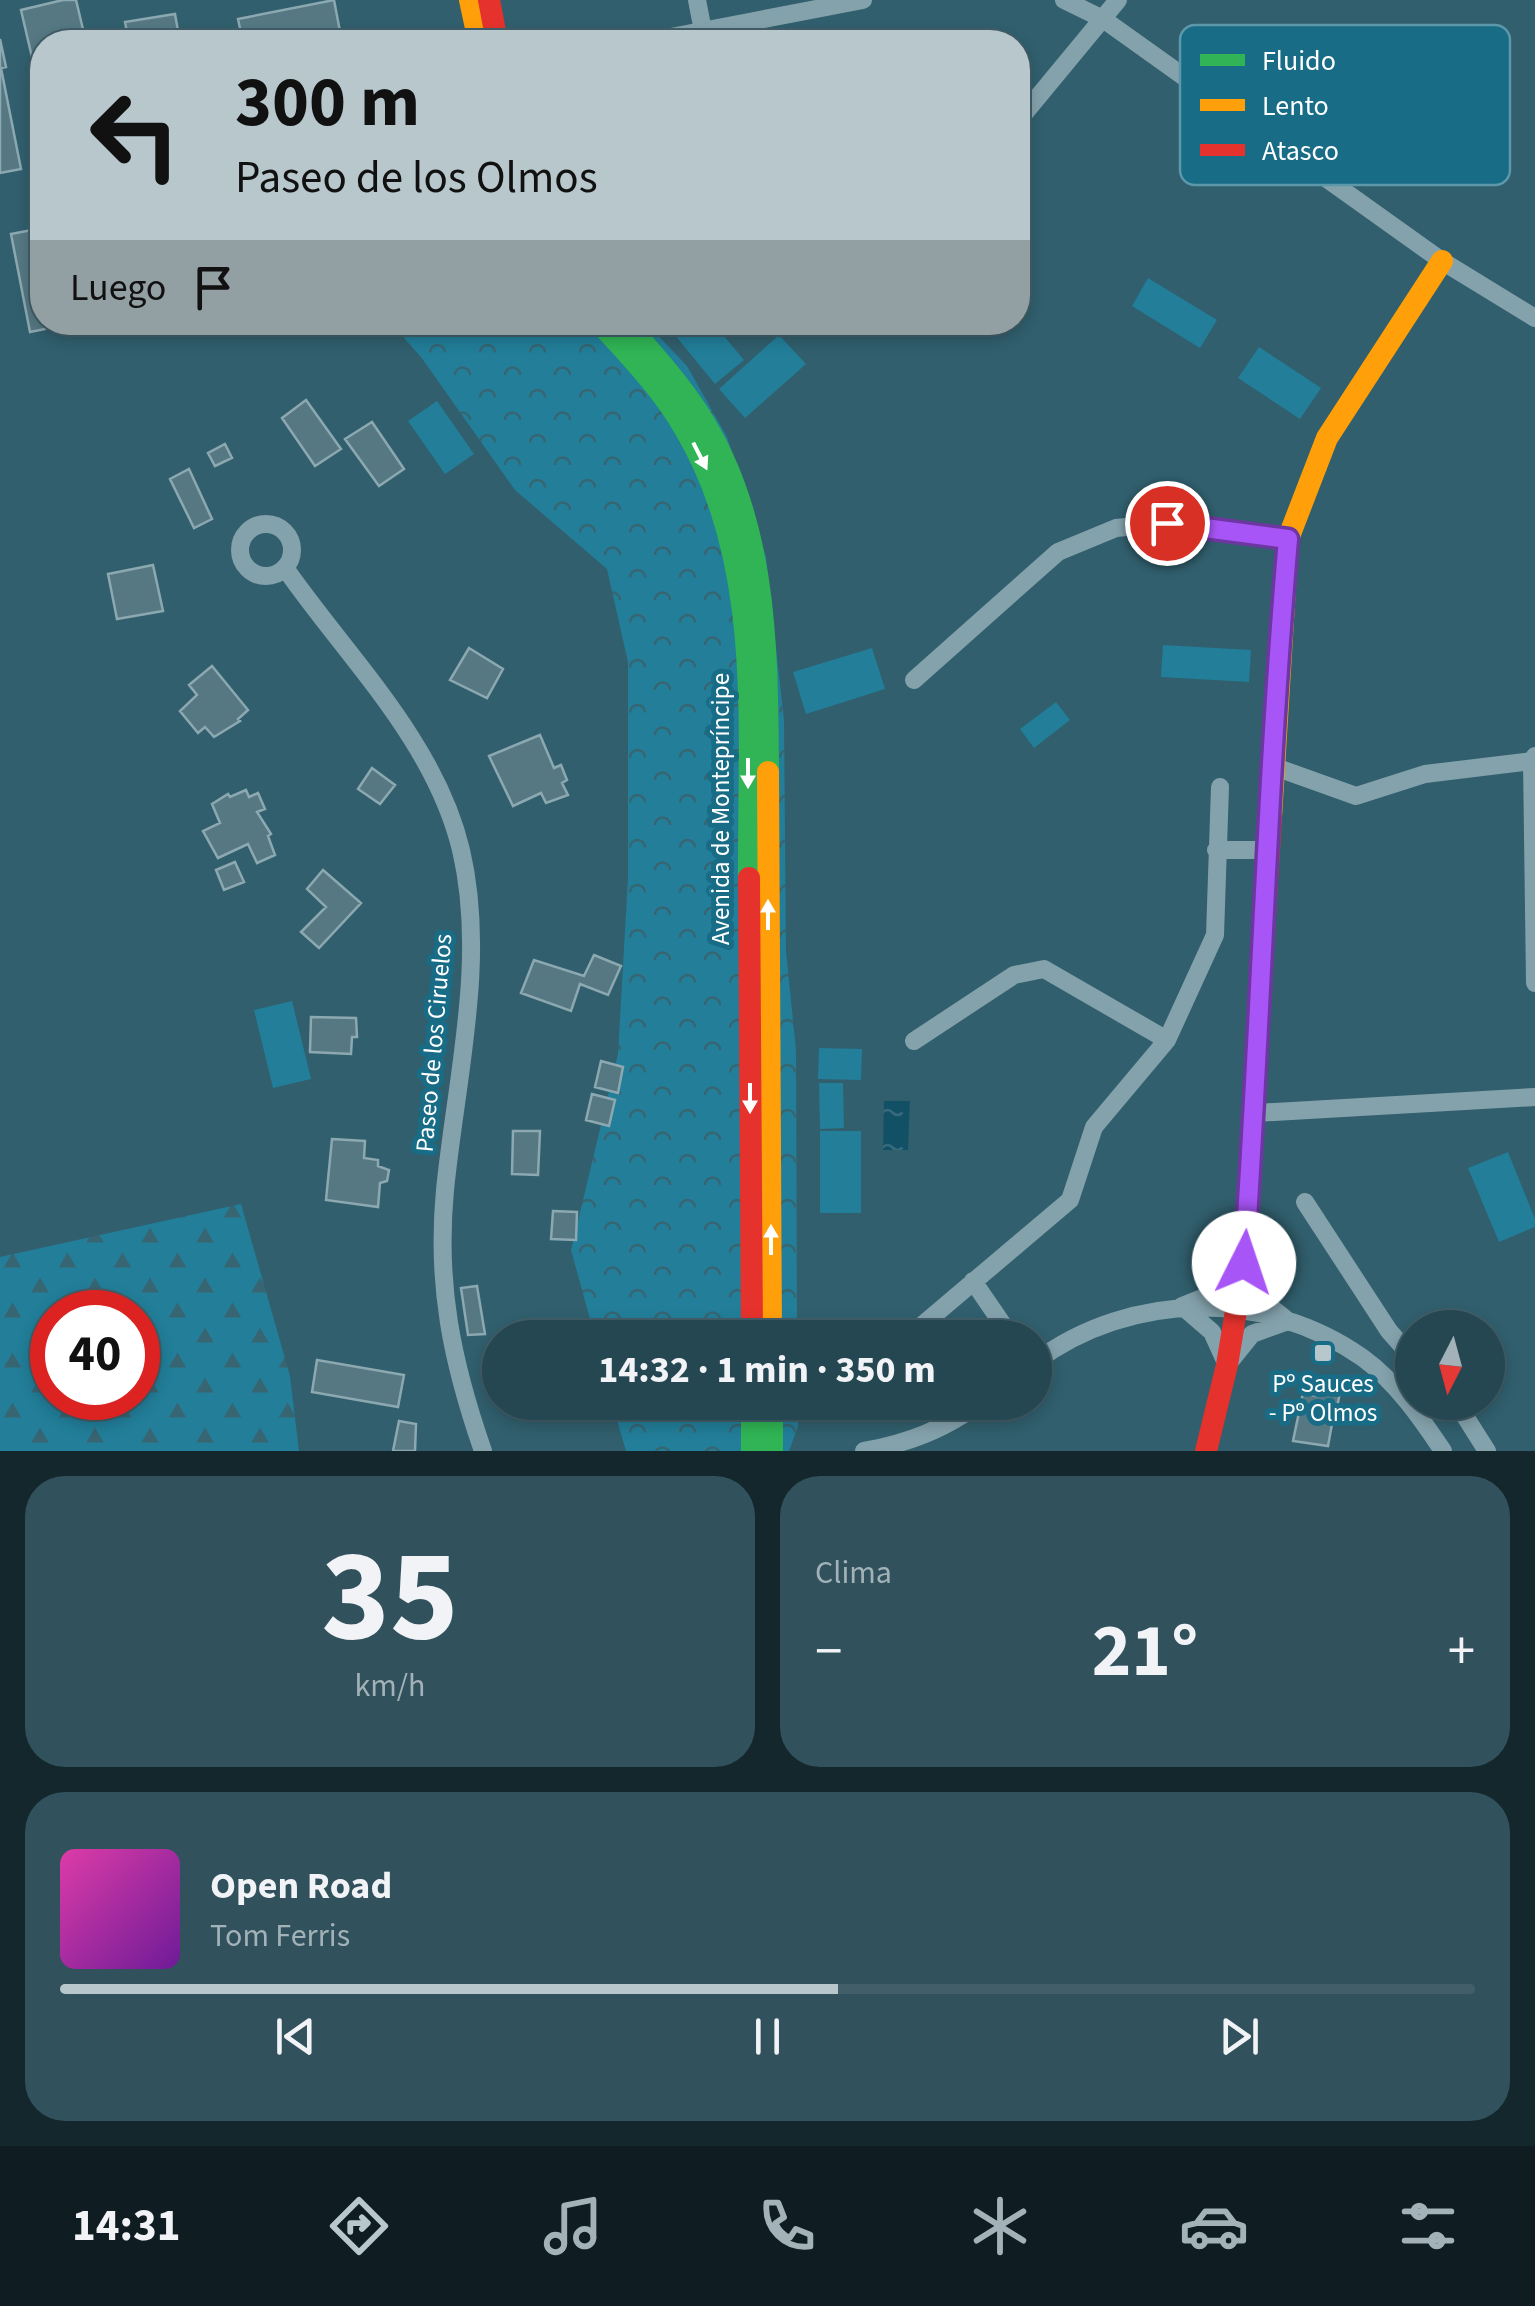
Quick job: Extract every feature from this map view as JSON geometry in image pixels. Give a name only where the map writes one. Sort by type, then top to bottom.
[{"type":"street","points":[[470,0],[476,30]]},
{"type":"street","points":[[490,0],[495,30]]},
{"type":"street","points":[[697,0],[703,30]]},
{"type":"street","points":[[708,30],[863,0]]},
{"type":"street","points":[[1064,0],[1103,19],[1180,74]]},
{"type":"street","points":[[1030,107],[1118,0]]},
{"type":"street","points":[[1335,185],[1442,262],[1535,318]]},
{"type":"street","points":[[1206,1451],[1227,1365],[1244,1263],[1288,539],[1328,438],[1442,262]]},
{"type":"street","name":"Avenida de Montepríncipe","points":[[611,335],[664,397],[690,436],[718,496],[736,550],[744,594],[748,655],[752,1320]]},
{"type":"street","name":"Avenida de Montepríncipe","points":[[636,335],[676,382],[707,428],[730,474],[747,518],[764,592],[768,656],[771,1320]]},
{"type":"street","points":[[914,680],[1058,552],[1116,528],[1167,523],[1288,539]]},
{"type":"street","name":"Paseo de los Ciruelos","points":[[285,568],[422,756],[450,814],[460,849],[471,928],[445,1192],[444,1286],[459,1382],[483,1451]]},
{"type":"street","points":[[1274,767],[1356,796],[1425,774],[1533,758],[1535,983]]},
{"type":"street","points":[[928,1320],[1070,1200],[1094,1126],[1166,1040],[1215,935],[1220,787]]},
{"type":"street","points":[[1216,850],[1270,850]]},
{"type":"street","points":[[914,1041],[1014,975],[1044,969],[1166,1040]]},
{"type":"street","points":[[1255,1113],[1535,1097]]},
{"type":"street","points":[[1306,1202],[1395,1338]]},
{"type":"street","points":[[1052,1349],[1094,1328],[1138,1313],[1182,1306],[1227,1288],[1244,1263]]},
{"type":"street","points":[[1244,1263],[1257,1296],[1288,1320],[1365,1359],[1391,1383],[1442,1451]]},
{"type":"street","points":[[973,1281],[1000,1320]]},
{"type":"street","points":[[1182,1306],[1238,1310],[1288,1320]]},
{"type":"street","points":[[1182,1306],[1212,1332],[1227,1365]]},
{"type":"street","points":[[1227,1365],[1252,1334],[1288,1320]]},
{"type":"street","points":[[1391,1383],[1395,1378]]},
{"type":"street","points":[[752,1420],[752,1451]]},
{"type":"street","points":[[772,1420],[772,1451]]},
{"type":"street","points":[[864,1451],[927,1434],[951,1420]]},
{"type":"street","points":[[1467,1420],[1487,1451]]},
{"type":"green space","points":[[1148,278],[1217,320],[1200,348],[1132,306]]},
{"type":"green space","points":[[405,335],[657,335],[687,366],[727,437],[766,557],[784,720],[786,951],[796,1050],[797,1320],[590,1320],[571,1250],[618,1054],[628,878],[628,662],[607,569],[515,490]]},
{"type":"green space","points":[[675,335],[723,335],[744,360],[715,384]]},
{"type":"green space","points":[[779,335],[806,364],[745,418],[719,389]]},
{"type":"green space","points":[[1259,347],[1321,388],[1300,419],[1238,378]]},
{"type":"green space","points":[[437,401],[474,454],[445,474],[408,421]]},
{"type":"green space","points":[[1163,645],[1251,650],[1249,682],[1161,677]]},
{"type":"green space","points":[[872,648],[885,689],[806,714],[793,672]]},
{"type":"green space","points":[[1056,702],[1070,720],[1034,748],[1020,729]]},
{"type":"green space","points":[[292,1001],[311,1079],[273,1088],[254,1010]]},
{"type":"green space","points":[[819,1048],[862,1049],[861,1080],[818,1079]]},
{"type":"green space","points":[[819,1083],[843,1083],[844,1128],[820,1129]]},
{"type":"green space","points":[[820,1131],[861,1131],[861,1213],[820,1213]]},
{"type":"green space","points":[[1508,1152],[1535,1227],[1499,1242],[1468,1168]]},
{"type":"green space","points":[[241,1204],[290,1376],[299,1451],[0,1451],[0,1257]]},
{"type":"green space","points":[[617,1420],[798,1420],[789,1451],[626,1451]]},
{"type":"water","points":[[884,1101],[910,1101],[908,1150],[883,1150]]},
{"type":"building","points":[[76,0],[83,30],[30,30],[30,49],[21,10]]},
{"type":"building","points":[[334,0],[340,30],[240,30],[238,19]]},
{"type":"building","points":[[175,14],[178,30],[127,30],[125,22]]},
{"type":"building","points":[[0,39],[6,67],[1,68],[21,169],[0,173]]},
{"type":"building","points":[[30,230],[30,332],[11,234]]},
{"type":"building","points":[[306,400],[341,449],[315,466],[282,418]]},
{"type":"building","points":[[372,422],[404,469],[379,486],[345,439]]},
{"type":"building","points":[[225,444],[232,458],[215,466],[208,453]]},
{"type":"building","points":[[189,469],[212,519],[194,528],[170,479]]},
{"type":"building","points":[[153,565],[163,611],[117,619],[108,574]]},
{"type":"building","points":[[469,648],[503,669],[487,698],[450,680]]},
{"type":"building","points":[[212,666],[248,710],[240,721],[214,737],[205,727],[198,733],[180,711],[197,695],[189,685]]},
{"type":"building","points":[[540,735],[554,768],[561,765],[567,780],[562,783],[568,795],[546,803],[541,793],[513,806],[489,756]]},
{"type":"building","points":[[372,768],[395,785],[380,804],[358,789]]},
{"type":"building","points":[[246,790],[249,797],[258,793],[265,809],[257,812],[271,834],[268,836],[275,855],[257,863],[248,844],[218,858],[203,831],[220,823],[212,804],[228,794],[230,797]]},
{"type":"building","points":[[235,862],[244,882],[224,890],[216,870]]},
{"type":"building","points":[[323,870],[361,903],[319,948],[301,932],[326,907],[307,889]]},
{"type":"building","points":[[594,955],[621,966],[608,995],[580,984],[571,1011],[521,993],[534,960],[584,976]]},
{"type":"building","points":[[311,1017],[356,1018],[357,1037],[352,1037],[351,1054],[310,1052]]},
{"type":"building","points":[[601,1061],[623,1067],[618,1093],[595,1087]]},
{"type":"building","points":[[592,1094],[615,1100],[609,1126],[586,1120]]},
{"type":"building","points":[[513,1131],[540,1131],[538,1175],[512,1174]]},
{"type":"building","points":[[332,1139],[365,1141],[364,1158],[378,1160],[378,1166],[389,1170],[387,1181],[380,1183],[378,1207],[326,1200]]},
{"type":"building","points":[[553,1211],[577,1212],[576,1240],[551,1239]]},
{"type":"building","points":[[477,1286],[482,1334],[468,1335],[461,1288]]},
{"type":"building","points":[[317,1360],[404,1375],[398,1407],[312,1392]]},
{"type":"building","points":[[1317,1387],[1340,1392],[1336,1413],[1326,1411],[1324,1422],[1332,1424],[1328,1446],[1293,1441],[1303,1393],[1316,1396]]},
{"type":"building","points":[[399,1421],[416,1424],[415,1451],[393,1451]]},
{"type":"traffic: fast","points":[[611,335],[656,387],[685,429],[711,481],[729,535],[747,648],[749,878]]},
{"type":"traffic: fast","points":[[636,335],[697,411],[738,496],[759,585],[768,772]]},
{"type":"traffic: fast","points":[[752,1420],[752,1451]]},
{"type":"traffic: fast","points":[[772,1420],[772,1451]]},
{"type":"traffic: slow","points":[[470,0],[476,30]]},
{"type":"traffic: slow","points":[[1271,817],[1288,539],[1327,438],[1442,261]]},
{"type":"traffic: slow","points":[[768,772],[771,1320]]},
{"type":"traffic: jam","points":[[489,0],[495,30]]},
{"type":"traffic: jam","points":[[1206,1451],[1227,1365],[1244,1263],[1271,817]]},
{"type":"traffic: jam","points":[[749,878],[752,1320]]},
{"type":"place","name":"Pº Sauces - Pº Olmos","points":[[1323,1353]]},
{"type":"route","points":[[1167,523],[1288,539],[1244,1263]]}]
